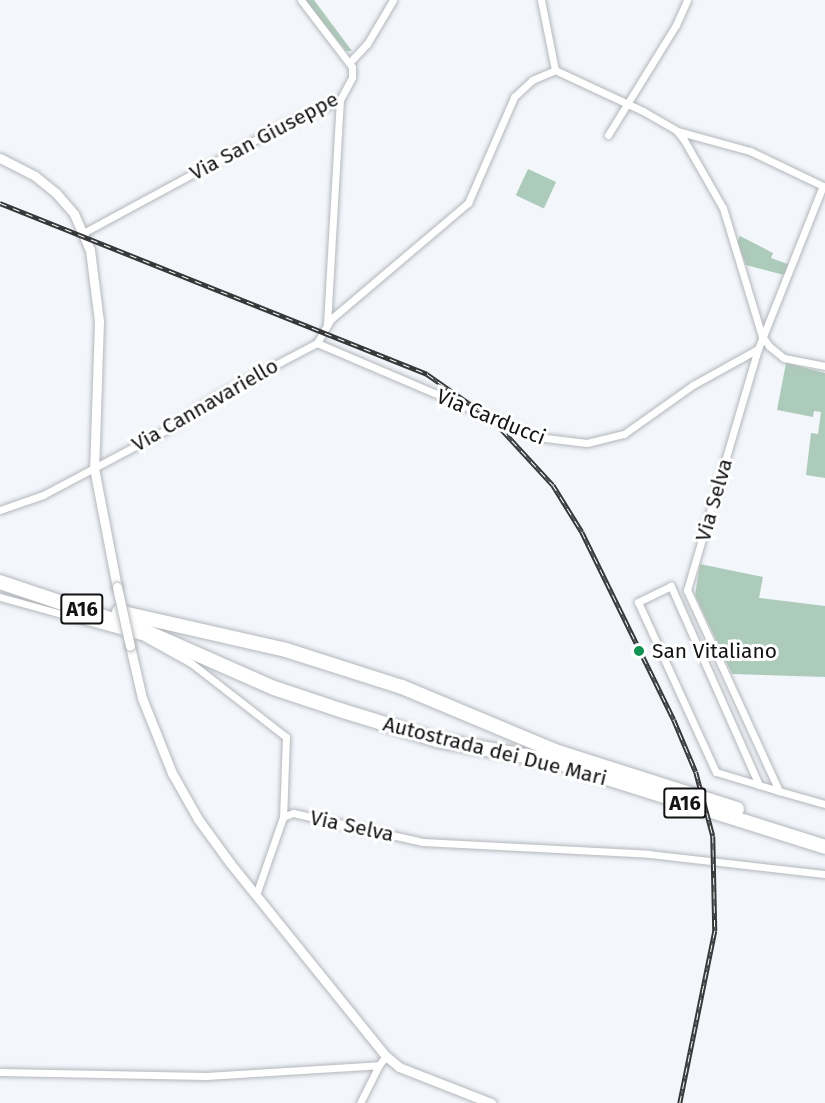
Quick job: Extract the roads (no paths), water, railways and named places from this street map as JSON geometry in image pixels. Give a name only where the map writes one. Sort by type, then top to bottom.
[{"type":"highway","name":"Autostrada dei Due Mari","points":[[0,574],[134,616],[286,650],[402,687],[555,751],[825,838]]},
{"type":"highway","name":"Autostrada dei Due Mari","points":[[0,582],[140,628],[274,688],[340,710],[437,740],[553,761],[825,848]]},
{"type":"street","points":[[302,0],[350,62],[367,44],[393,0]]},
{"type":"street","points":[[541,0],[555,70]]},
{"type":"street","points":[[608,135],[676,26],[687,0]]},
{"type":"street","name":"Via San Giuseppe","points":[[85,232],[272,131],[340,100],[352,77],[350,62]]},
{"type":"street","points":[[316,343],[327,324],[468,203],[514,97],[532,80],[555,70],[677,131],[750,151],[824,187]]},
{"type":"street","points":[[327,324],[340,100]]},
{"type":"street","points":[[677,131],[723,208],[762,336],[784,358],[825,366]]},
{"type":"street","points":[[0,158],[46,184],[66,203],[85,232],[98,296],[94,468],[142,698],[176,781],[209,837],[386,1056],[399,1067],[490,1103]]},
{"type":"street","name":"Via Selva","points":[[779,791],[687,590],[762,336],[824,187]]},
{"type":"street","name":"Via Cannavariello","points":[[0,510],[43,495],[316,343]]},
{"type":"street","name":"Via Carducci","points":[[316,343],[537,437],[587,443],[624,434],[693,385],[758,349]]},
{"type":"street","points":[[759,785],[671,586],[638,602],[716,772],[759,785],[779,791],[825,804]]},
{"type":"street","points":[[0,597],[142,636],[191,663],[286,737],[283,817]]},
{"type":"street","name":"Via Selva","points":[[256,895],[283,817],[293,813],[423,842],[649,854],[825,874]]},
{"type":"street","points":[[360,1103],[386,1056]]},
{"type":"street","points":[[0,1072],[206,1076],[379,1065]]},
{"type":"railway","points":[[0,203],[427,374],[493,420],[553,485],[582,532],[674,720],[696,772],[713,836],[715,931],[680,1103]]},
{"type":"place","name":"San Vitaliano","points":[[639,651]]}]
